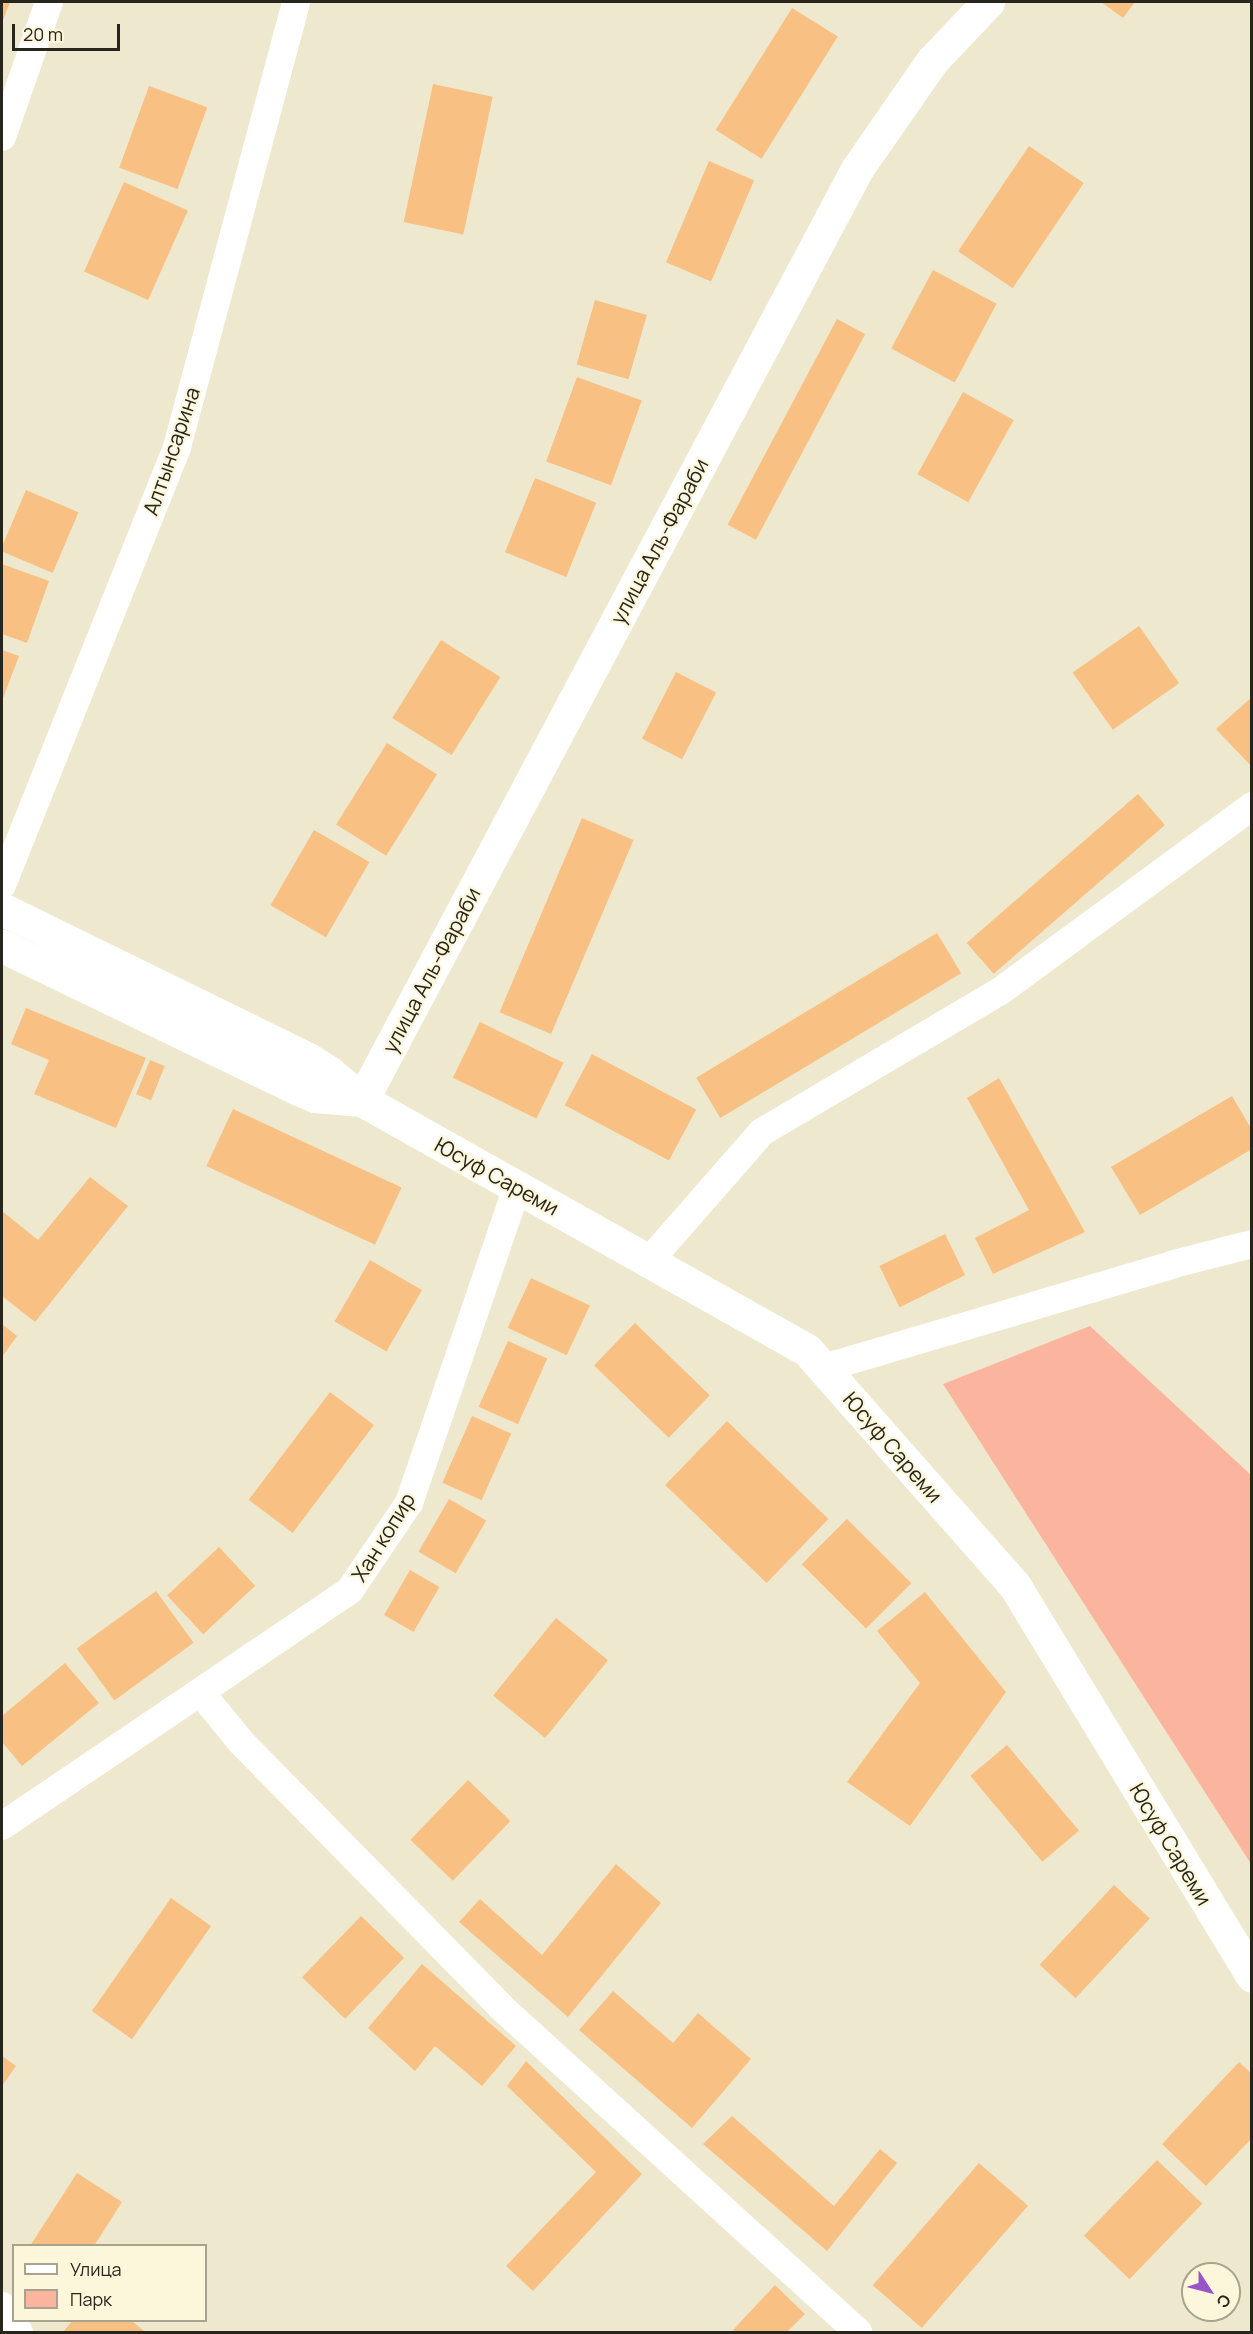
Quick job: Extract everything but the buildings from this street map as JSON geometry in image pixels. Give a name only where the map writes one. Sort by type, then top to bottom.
[{"type":"main road","name":"улица Аль-Фараби","points":[[362,1100],[856,169],[932,61],[988,2]]},
{"type":"main road","name":"Юсуф Сареми","points":[[2,909],[308,1059],[330,1073],[362,1100],[807,1350],[1015,1586],[1251,1976]]},
{"type":"main road","name":"Юсуф Сареми","points":[[2,946],[315,1096],[362,1100]]},
{"type":"street","points":[[2,137],[48,2]]},
{"type":"street","name":"Алтынсарина","points":[[2,885],[177,447],[296,2]]},
{"type":"street","points":[[649,1261],[762,1132],[999,992],[1251,806]]},
{"type":"street","name":"Хан копир","points":[[2,1826],[350,1590],[409,1503],[517,1188]]},
{"type":"street","points":[[824,1368],[1162,1267],[1251,1244]]},
{"type":"street","points":[[200,1692],[241,1742],[501,2007],[858,2332]]},
{"type":"street","points":[[2,2306],[12,2321]]},
{"type":"green space","points":[[1090,1326],[1251,1475],[1251,1864],[943,1384]]}]
